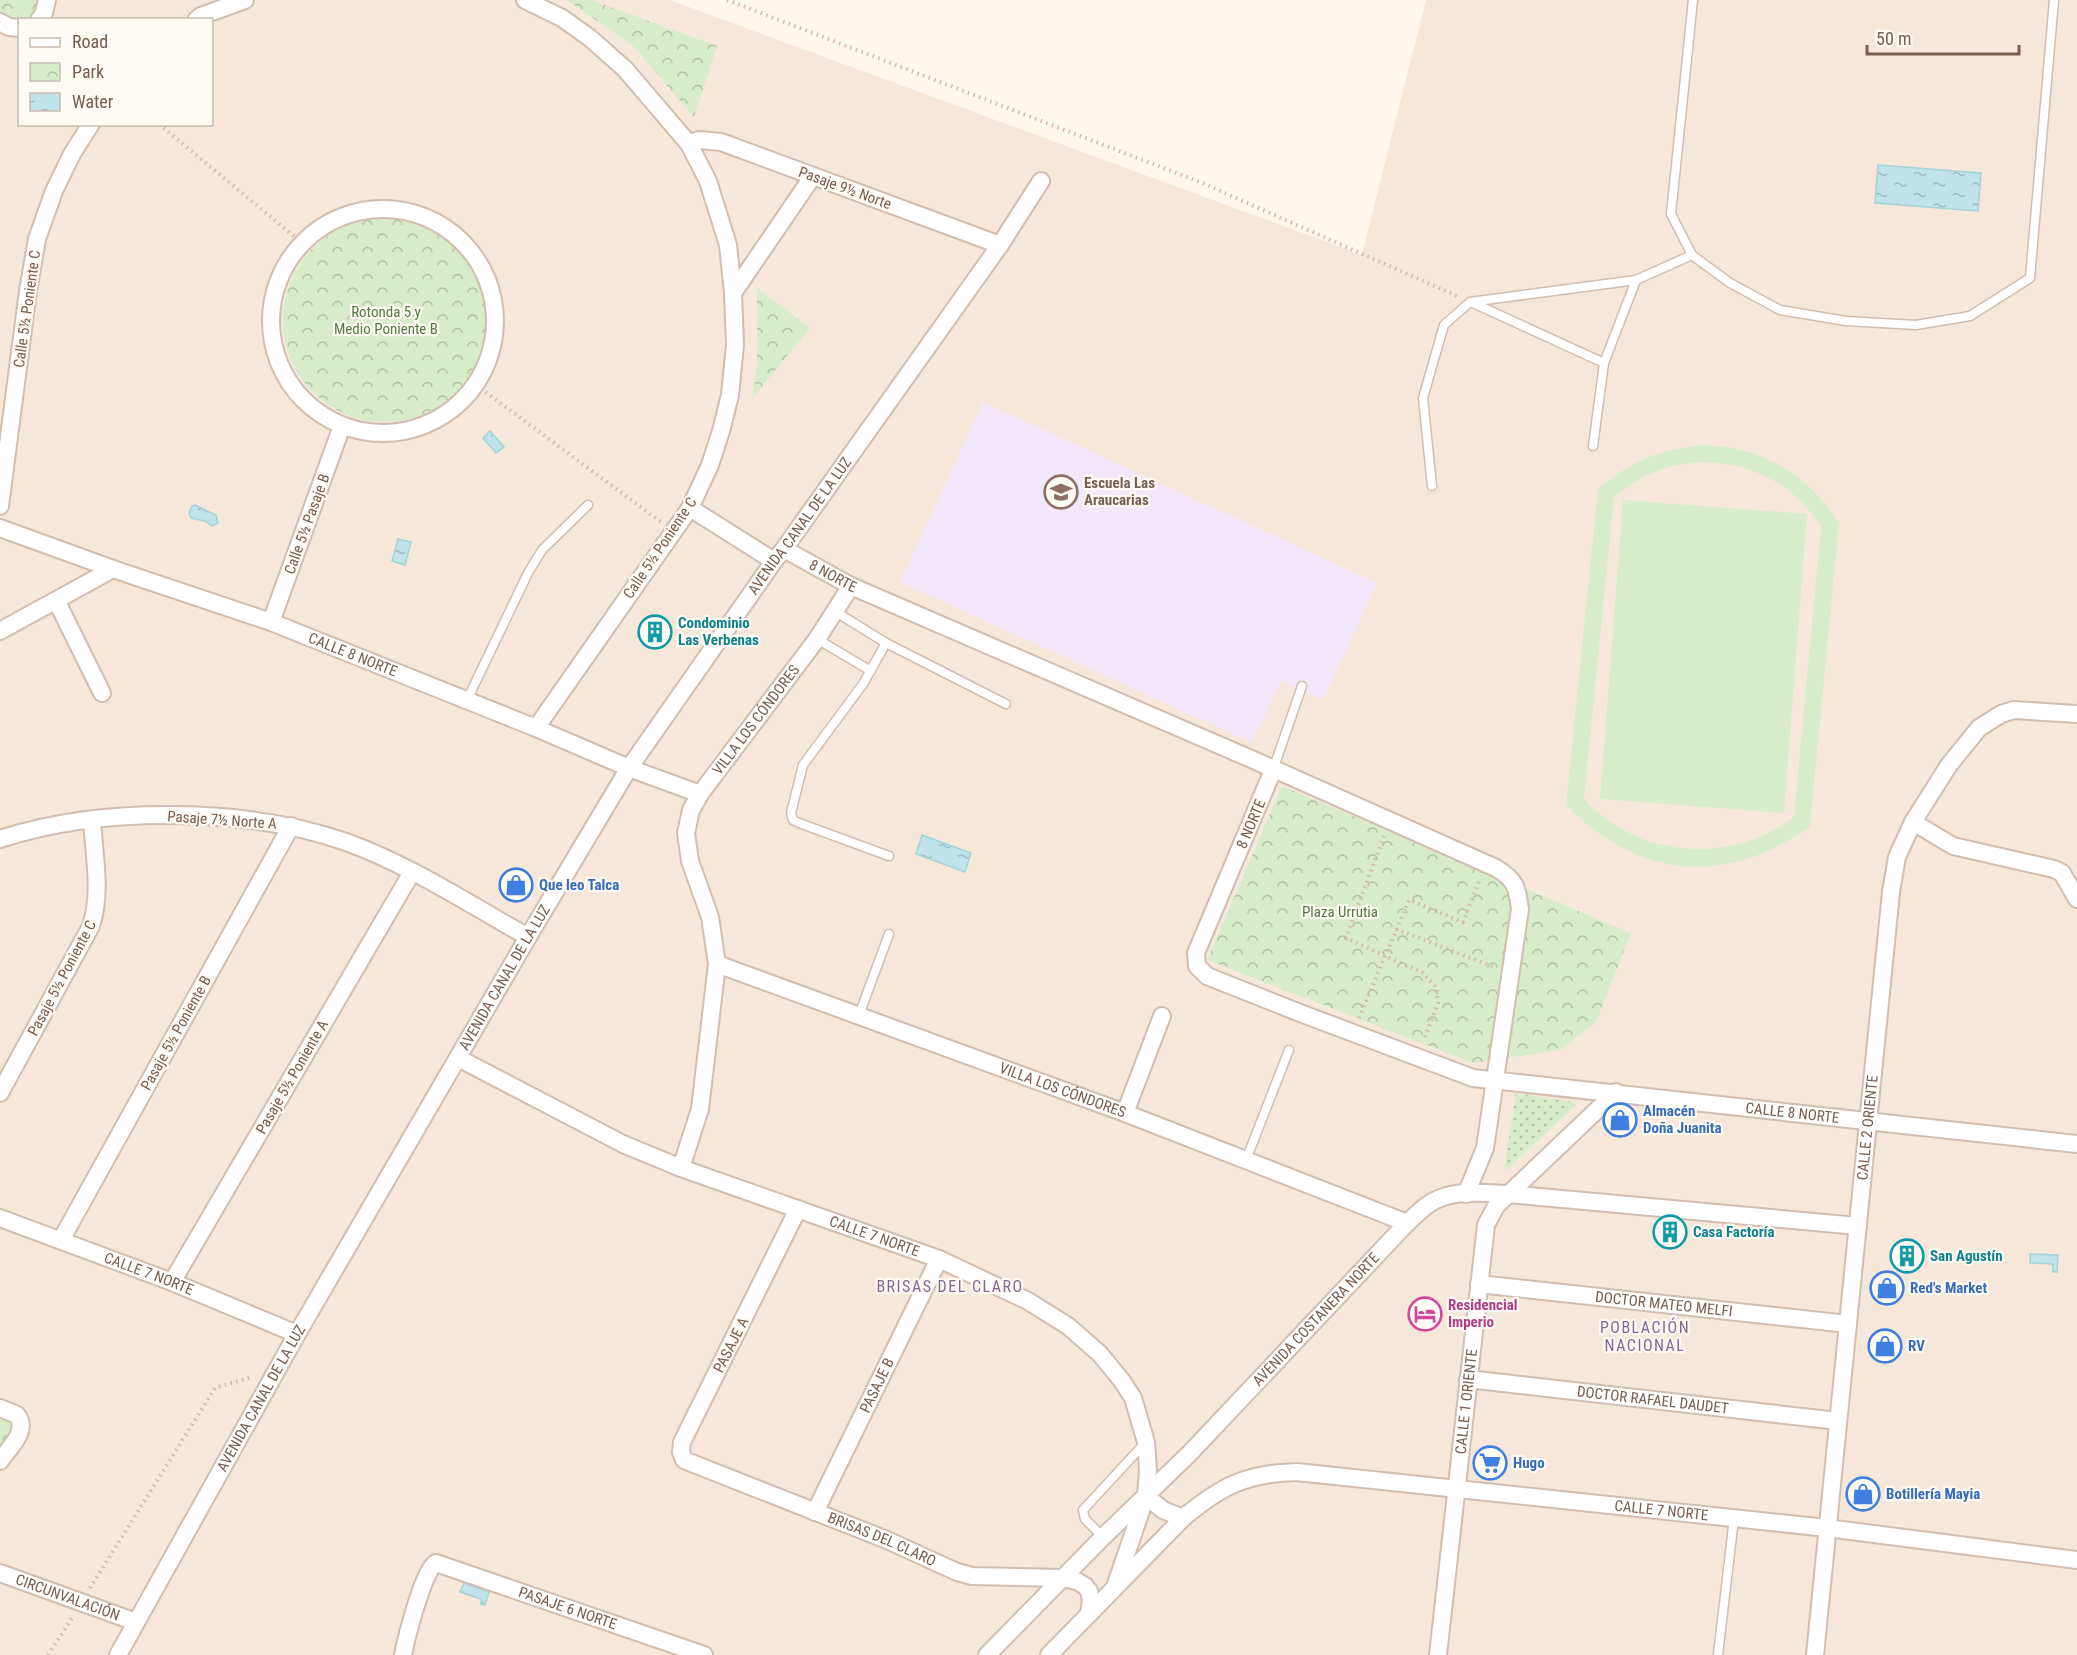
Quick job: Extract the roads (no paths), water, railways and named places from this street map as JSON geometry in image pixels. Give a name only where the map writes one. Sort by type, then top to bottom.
[{"type":"street","points":[[40,18],[47,0]]},
{"type":"street","points":[[198,18],[245,0]]},
{"type":"street","name":"Calle 5½ Poniente C","points":[[525,0],[562,18],[626,69],[689,144],[708,181],[728,245],[735,345],[730,394],[721,431],[710,465],[690,508],[536,728]]},
{"type":"street","points":[[1,24],[18,28]]},
{"type":"street","name":"Calle 5½ Poniente C","points":[[0,506],[37,239],[54,191],[72,154],[90,126]]},
{"type":"street","name":"Pasaje 9½ Norte","points":[[689,144],[699,140],[721,142],[1000,245]]},
{"type":"street","points":[[733,292],[813,176]]},
{"type":"street","name":"AVENIDA CANAL DE LA LUZ","points":[[118,1655],[297,1334],[629,768],[1000,245],[1041,181]]},
{"type":"street","points":[[367,209],[404,210],[439,224],[468,247],[488,279],[496,315],[492,352],[476,385],[450,412],[416,429],[379,434],[342,426],[314,411],[292,388],[276,360],[270,330],[272,298],[283,268],[302,243],[332,220],[367,209]]},
{"type":"street","name":"Calle 5½ Pasaje B","points":[[271,622],[342,426]]},
{"type":"street","name":"8 NORTE","points":[[690,508],[779,555],[1273,770],[1196,953],[1197,966],[1207,976],[1473,1078],[1616,1092]]},
{"type":"street","name":"CALLE 8 NORTE","points":[[0,528],[271,622],[536,728],[629,768],[700,794]]},
{"type":"street","points":[[0,631],[57,602],[113,569]]},
{"type":"street","name":"VILLA LOS CÓNDORES","points":[[681,1168],[700,1109],[717,964],[710,917],[690,861],[686,833],[691,810],[700,794],[817,639],[851,586]]},
{"type":"street","points":[[57,602],[102,693]]},
{"type":"street","name":"CALLE 2 ORIENTE","points":[[1815,1655],[1891,892],[1897,857],[1913,822],[1949,765],[1980,728],[2001,714],[2014,710],[2077,714]]},
{"type":"street","points":[[1273,770],[1486,864],[1508,876],[1516,885],[1520,909],[1485,1148],[1466,1194]]},
{"type":"street","name":"Pasaje 7½ Norte A","points":[[0,839],[30,830],[92,820],[149,816],[205,816],[256,820],[291,826],[347,843],[412,872],[528,938]]},
{"type":"street","name":"Pasaje 5½ Poniente C","points":[[0,1093],[5,1070],[92,927],[98,895],[92,820]]},
{"type":"street","points":[[1913,822],[1953,846],[2055,869],[2062,873],[2077,899]]},
{"type":"street","name":"Pasaje 5½ Poniente B","points":[[62,1240],[291,826]]},
{"type":"street","name":"Pasaje 5½ Poniente A","points":[[171,1282],[412,872]]},
{"type":"street","name":"VILLA LOS CÓNDORES","points":[[717,964],[1125,1113],[1407,1223]]},
{"type":"street","points":[[1125,1113],[1162,1016]]},
{"type":"street","name":"CALLE 7 NORTE","points":[[458,1058],[623,1144],[681,1168],[939,1259],[1028,1301],[1068,1326],[1100,1354],[1133,1398],[1146,1442],[1148,1470],[1146,1496]]},
{"type":"street","name":"CALLE 8 NORTE","points":[[1616,1092],[2077,1144]]},
{"type":"street","name":"CALLE 1 ORIENTE","points":[[1438,1655],[1486,1225],[1496,1206],[1616,1092]]},
{"type":"street","name":"AVENIDA COSTANERA NORTE","points":[[987,1655],[1103,1537],[1189,1454],[1407,1223],[1439,1198],[1466,1194],[1508,1194],[1858,1226]]},
{"type":"street","name":"PASAJE A","points":[[707,1470],[684,1460],[681,1452],[682,1442],[798,1209]]},
{"type":"street","name":"CALLE 7 NORTE","points":[[0,1218],[171,1282],[297,1334]]},
{"type":"street","name":"PASAJE B","points":[[815,1512],[939,1259]]},
{"type":"street","name":"DOCTOR MATEO MELFI","points":[[1479,1284],[1848,1324]]},
{"type":"street","name":"DOCTOR RAFAEL DAUDET","points":[[1468,1380],[1838,1421]]},
{"type":"street","points":[[0,1408],[17,1415],[21,1420],[20,1433],[0,1461]]},
{"type":"street","name":"BRISAS DEL CLARO","points":[[707,1470],[923,1554],[957,1572],[972,1576],[1062,1578]]},
{"type":"street","name":"CALLE 7 NORTE","points":[[1246,1479],[1270,1473],[1297,1472],[1827,1528],[2077,1560]]},
{"type":"street","name":"AVENIDA COSTANERA NORTE","points":[[1049,1655],[1183,1518],[1204,1500],[1226,1486],[1246,1479]]},
{"type":"street","points":[[1146,1496],[1163,1510],[1183,1518]]},
{"type":"street","name":"AVENIDA COSTANERA NORTE","points":[[1115,1588],[1146,1496]]},
{"type":"street","name":"PASAJE 6 NORTE","points":[[403,1655],[406,1636],[434,1563],[704,1655]]},
{"type":"street","name":"CIRCUNVALACIÓN","points":[[0,1573],[136,1622]]},
{"type":"street","points":[[1062,1578],[1077,1581],[1085,1586],[1091,1599],[1089,1614]]},
{"type":"lane","points":[[1693,0],[1671,214],[1692,255],[1730,283],[1780,310],[1846,321],[1916,325],[1970,316],[2030,279],[2054,0]]},
{"type":"lane","points":[[1432,486],[1424,398],[1444,326],[1470,302],[1636,280],[1692,255]]},
{"type":"lane","points":[[1593,446],[1604,363],[1636,280]]},
{"type":"lane","points":[[1470,302],[1604,363]]},
{"type":"lane","points":[[467,700],[528,573],[542,550],[588,505]]},
{"type":"lane","points":[[836,612],[886,643],[1006,704]]},
{"type":"lane","points":[[817,639],[871,671]]},
{"type":"lane","points":[[886,643],[871,671],[803,765],[791,817],[799,823],[889,856]]},
{"type":"lane","points":[[1273,770],[1302,686]]},
{"type":"lane","points":[[859,1015],[889,934]]},
{"type":"lane","points":[[1246,1160],[1289,1050]]},
{"type":"lane","points":[[1103,1537],[1085,1519],[1083,1510],[1146,1442]]},
{"type":"lane","points":[[1719,1655],[1734,1518]]},
{"type":"water","points":[[1878,165],[1981,173],[1978,211],[1875,203]]},
{"type":"water","points":[[490,431],[504,447],[496,453],[483,438]]},
{"type":"water","points":[[195,505],[216,515],[218,523],[212,526],[205,521],[191,518],[189,513]]},
{"type":"water","points":[[398,539],[411,542],[405,565],[392,561]]},
{"type":"water","points":[[922,835],[971,853],[965,872],[916,854]]},
{"type":"water","points":[[2030,1254],[2058,1255],[2057,1272],[2053,1272],[2053,1264],[2030,1263]]},
{"type":"water","points":[[464,1583],[489,1592],[485,1605],[481,1604],[481,1599],[460,1592]]},
{"type":"place","name":"Escuela Las Araucarias","points":[[1061,492]]},
{"type":"place","name":"Condominio Las Verbenas","points":[[655,632]]},
{"type":"place","name":"Que leo Talca","points":[[516,885]]},
{"type":"place","name":"Almacén Doña Juanita","points":[[1620,1120]]},
{"type":"place","name":"Casa Factoría","points":[[1670,1232]]},
{"type":"place","name":"San Agustín","points":[[1907,1256]]},
{"type":"place","name":"Red's Market","points":[[1887,1288]]},
{"type":"place","name":"Residencial Imperio","points":[[1425,1314]]},
{"type":"place","name":"RV","points":[[1885,1346]]},
{"type":"place","name":"Hugo","points":[[1490,1463]]},
{"type":"place","name":"Botillería Mayia","points":[[1863,1494]]},
{"type":"district","name":"BRISAS DEL CLARO","points":[[950,1286]]},
{"type":"district","name":"POBLACIÓN NACIONAL","points":[[1645,1336]]},
{"type":"park label","name":"Rotonda 5 y Medio Poniente B","points":[[386,320]]},
{"type":"park label","name":"Plaza Urrutia","points":[[1340,912]]}]
